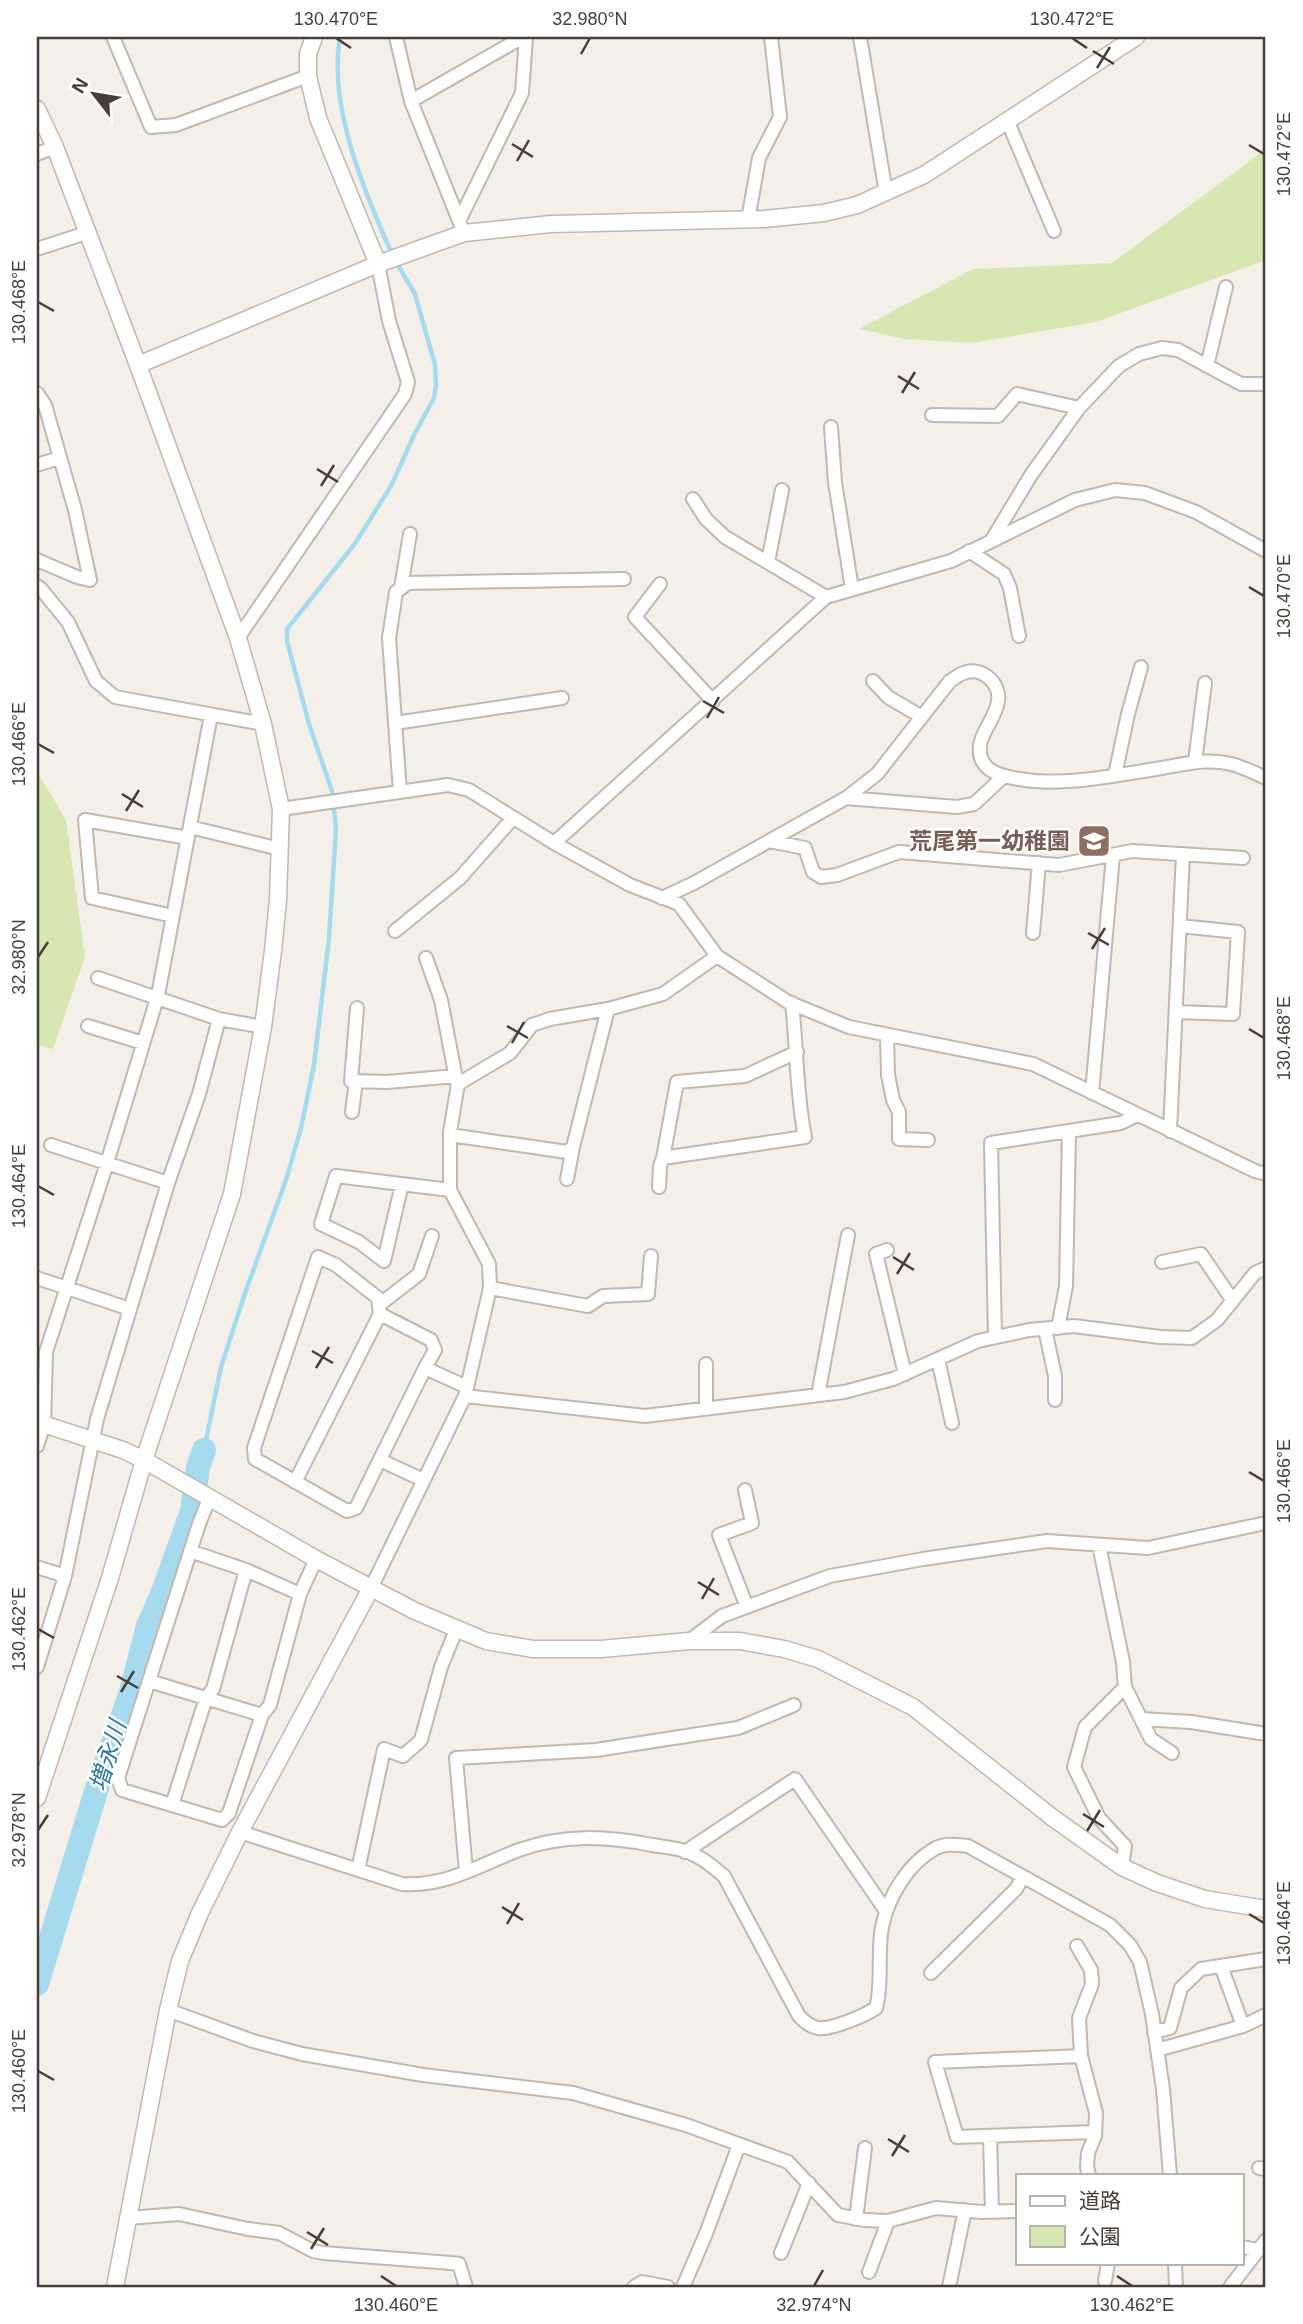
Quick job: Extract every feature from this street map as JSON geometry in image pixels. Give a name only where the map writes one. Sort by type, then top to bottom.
[{"type":"street","points":[[113,37],[151,127],[176,125],[308,76]]},
{"type":"street","points":[[238,638],[405,394],[408,382],[389,321],[380,263],[318,118],[308,76],[308,54],[314,37]]},
{"type":"street","points":[[396,37],[411,101],[462,227]]},
{"type":"street","points":[[411,101],[524,37]]},
{"type":"street","points":[[462,227],[522,93],[524,37]]},
{"type":"street","points":[[748,220],[759,158],[780,117],[771,37]]},
{"type":"street","points":[[860,37],[886,193]]},
{"type":"street","points":[[138,365],[380,263],[431,246],[462,227],[748,220],[824,213],[857,205],[924,175],[1136,37]]},
{"type":"street","points":[[37,109],[55,147],[138,365],[238,638],[263,724],[281,809],[278,900],[263,1027],[232,1194],[37,1798]]},
{"type":"street","points":[[1007,120],[1054,230]]},
{"type":"street","points":[[37,154],[55,147]]},
{"type":"street","points":[[37,249],[86,233]]},
{"type":"street","points":[[1207,366],[1226,287]]},
{"type":"street","points":[[992,539],[1031,475],[1079,408],[1119,366],[1139,354],[1162,348],[1178,349],[1241,384],[1266,384]]},
{"type":"street","points":[[37,393],[45,405],[75,510],[90,580],[37,560]]},
{"type":"street","points":[[932,415],[998,416],[1017,394],[1079,408]]},
{"type":"street","points":[[831,427],[835,482],[852,589]]},
{"type":"street","points":[[37,465],[59,458]]},
{"type":"street","points":[[554,843],[826,597],[951,561],[1075,500],[1115,490],[1145,493],[1196,512],[1266,551]]},
{"type":"street","points":[[768,562],[782,491]]},
{"type":"street","points":[[693,499],[706,519],[726,537],[826,597]]},
{"type":"street","points":[[401,588],[410,534]]},
{"type":"street","points":[[969,551],[1004,574],[1010,589],[1019,636]]},
{"type":"street","points":[[400,792],[389,638],[396,592],[408,583],[624,579]]},
{"type":"street","points":[[660,584],[635,617],[713,701]]},
{"type":"street","points":[[37,586],[68,622],[96,681],[115,697],[263,724]]},
{"type":"street","points":[[1115,775],[1141,667]]},
{"type":"street","points":[[662,898],[694,883],[846,798],[877,774],[950,681],[965,671],[983,673],[996,684],[999,696],[996,713],[980,744],[981,759],[989,770],[1003,777],[1039,783],[1085,780],[1195,762],[1231,764],[1266,778]]},
{"type":"street","points":[[873,681],[888,697],[922,717]]},
{"type":"street","points":[[1195,762],[1205,683]]},
{"type":"street","points":[[395,723],[562,698]]},
{"type":"street","points":[[37,1446],[46,1352],[157,998],[211,715]]},
{"type":"street","points":[[846,798],[957,807],[974,804],[1003,777]]},
{"type":"street","points":[[281,809],[447,785],[469,790],[554,843],[631,885],[679,904],[717,956],[792,1003],[849,1027],[1033,1064],[1266,1174]]},
{"type":"street","points":[[395,931],[460,878],[513,818]]},
{"type":"street","points":[[173,916],[92,898],[85,820],[189,832],[280,849]]},
{"type":"street","points":[[769,841],[805,848],[813,873],[821,877],[837,875],[899,852],[1059,865],[1132,851],[1243,858]]},
{"type":"street","points":[[1170,1130],[1183,854]]},
{"type":"street","points":[[1092,1093],[1113,855]]},
{"type":"street","points":[[1033,933],[1039,863]]},
{"type":"street","points":[[1176,1012],[1233,1014],[1238,932],[1180,926]]},
{"type":"street","points":[[357,1008],[351,1081],[457,1080],[510,1053],[532,1025],[550,1019],[608,1010],[663,994],[717,956]]},
{"type":"street","points":[[115,2287],[168,2010],[180,1961],[240,1832],[371,1588],[466,1391],[490,1288],[489,1265],[450,1190],[450,1135],[457,1080],[441,1000],[426,958]]},
{"type":"street","points":[[98,978],[219,1019],[263,1027]]},
{"type":"street","points":[[663,1158],[805,1137],[799,1107],[792,1003]]},
{"type":"street","points":[[567,1179],[608,1010]]},
{"type":"street","points":[[37,1667],[65,1576],[97,1419],[168,1183],[200,1094],[219,1019]]},
{"type":"street","points":[[88,1026],[143,1043]]},
{"type":"street","points":[[887,1035],[888,1075],[893,1100],[900,1112],[899,1139],[928,1140]]},
{"type":"street","points":[[659,1187],[660,1166],[677,1082],[745,1076],[797,1052]]},
{"type":"street","points":[[352,1112],[356,1081]]},
{"type":"street","points":[[995,1338],[991,1143],[1121,1124],[1137,1115]]},
{"type":"street","points":[[1055,1401],[1051,1328],[1066,1286],[1069,1131]]},
{"type":"street","points":[[450,1135],[567,1152],[573,1147]]},
{"type":"street","points":[[51,1145],[168,1183]]},
{"type":"street","points":[[402,1184],[384,1261],[359,1242],[321,1224],[336,1176],[402,1184],[450,1190]]},
{"type":"street","points":[[818,1395],[848,1235]]},
{"type":"street","points":[[295,1482],[379,1310],[419,1274],[432,1237]]},
{"type":"street","points":[[875,1254],[905,1374]]},
{"type":"street","points":[[1162,1262],[1200,1254],[1233,1301]]},
{"type":"street","points":[[490,1288],[589,1306],[603,1296],[648,1294],[651,1256]]},
{"type":"street","points":[[318,1257],[336,1265],[378,1298],[379,1310],[431,1340],[435,1350],[356,1508],[347,1511],[255,1459],[254,1448],[318,1257]]},
{"type":"street","points":[[425,1368],[466,1391],[645,1416],[844,1392],[893,1379],[978,1341],[1051,1328],[1074,1326],[1160,1337],[1192,1338],[1217,1320],[1255,1273],[1266,1268]]},
{"type":"street","points":[[37,1278],[130,1309]]},
{"type":"street","points":[[938,1359],[953,1423]]},
{"type":"street","points":[[706,1364],[706,1408]]},
{"type":"street","points":[[40,1423],[123,1450],[144,1460],[371,1588],[456,1630],[486,1640],[533,1649],[601,1649],[689,1641],[740,1641],[785,1649],[818,1659],[913,1707],[1054,1818],[1122,1867],[1157,1883],[1205,1899],[1266,1909]]},
{"type":"street","points":[[380,1460],[423,1480]]},
{"type":"street","points":[[746,1490],[752,1523],[719,1535],[747,1607]]},
{"type":"street","points":[[209,1499],[118,1778],[122,1790],[222,1820],[229,1814],[262,1715],[270,1705],[300,1594],[316,1559]]},
{"type":"street","points":[[689,1641],[722,1616],[830,1576],[1047,1541],[1148,1548],[1266,1522]]},
{"type":"street","points":[[1099,1545],[1123,1662],[1125,1687],[1151,1739],[1172,1753]]},
{"type":"street","points":[[190,1551],[246,1570],[300,1594]]},
{"type":"street","points":[[37,1567],[65,1576]]},
{"type":"street","points":[[172,1805],[206,1698],[213,1689],[246,1570]]},
{"type":"street","points":[[358,1870],[384,1749],[403,1756],[421,1740],[441,1667],[456,1630]]},
{"type":"street","points":[[149,1681],[262,1715]]},
{"type":"street","points":[[1122,1867],[1125,1846],[1099,1818],[1074,1767],[1085,1727],[1125,1687]]},
{"type":"street","points":[[466,1871],[456,1758],[596,1750],[738,1728],[794,1705]]},
{"type":"street","points":[[1141,1719],[1191,1722],[1266,1734]]},
{"type":"street","points":[[685,1852],[795,1780],[887,1911]]},
{"type":"street","points":[[240,1832],[402,1884],[418,1885],[440,1882],[522,1849],[558,1840],[612,1838],[685,1852],[707,1862],[724,1876],[799,2016],[806,2024],[820,2029],[862,2018],[876,2008],[879,1995],[881,1929],[900,1881],[917,1862],[937,1847],[952,1844],[968,1846],[1110,1925],[1130,1945],[1140,1962],[1146,1982],[1163,2090],[1171,2174]]},
{"type":"street","points":[[931,1973],[1016,1889],[1023,1877]]},
{"type":"street","points":[[1077,1946],[1091,1970],[1091,1984],[1079,2018],[1081,2056],[1096,2113],[1095,2132],[1087,2153],[1089,2174]]},
{"type":"street","points":[[1154,2032],[1170,2028],[1181,1988],[1201,1969],[1266,1959]]},
{"type":"street","points":[[1221,1966],[1243,2026]]},
{"type":"street","points":[[168,2010],[302,2054],[423,2075],[490,2081],[595,2098],[686,2125],[788,2162],[838,2215],[888,2221],[936,2208],[1016,2211]]},
{"type":"street","points":[[1157,2050],[1243,2026],[1266,2015]]},
{"type":"street","points":[[1081,2056],[935,2062],[957,2137],[1095,2132]]},
{"type":"street","points":[[990,2136],[992,2212]]},
{"type":"street","points":[[683,2287],[739,2145]]},
{"type":"street","points":[[856,2219],[865,2148]]},
{"type":"street","points":[[781,2253],[808,2183]]},
{"type":"street","points":[[949,2287],[965,2210]]},
{"type":"street","points":[[128,2218],[179,2214],[279,2233],[313,2251],[323,2253],[459,2264],[466,2287]]},
{"type":"street","points":[[869,2272],[888,2221]]},
{"type":"street","points":[[1244,2247],[1262,2245]]},
{"type":"street","points":[[1230,2287],[1262,2245]]},
{"type":"street","points":[[1105,2281],[1108,2264]]},
{"type":"street","points":[[1175,2264],[1176,2287]]},
{"type":"street","points":[[634,2287],[642,2282],[668,2287]]},
{"type":"green space","points":[[1266,149],[1266,260],[1096,322],[972,343],[904,339],[859,329],[973,269],[1112,263]]},
{"type":"green space","points":[[37,771],[66,820],[85,957],[53,1049],[37,1045]]},
{"type":"waterway","points":[[340,37],[339,91],[344,119],[360,176],[392,254]]},
{"type":"waterway","points":[[204,1450],[221,1367],[286,1180],[301,1128],[314,1065],[329,938],[336,829],[332,791],[309,724],[287,641],[287,629],[354,545],[391,486],[434,398],[435,365],[415,294],[396,262]]},
{"type":"waterway","name":"増永川","points":[[37,1984],[97,1788],[130,1695],[148,1626],[192,1511],[198,1467],[204,1450]]},
{"type":"place","name":"荒尾第一幼稚園","points":[[1094,841]]}]
